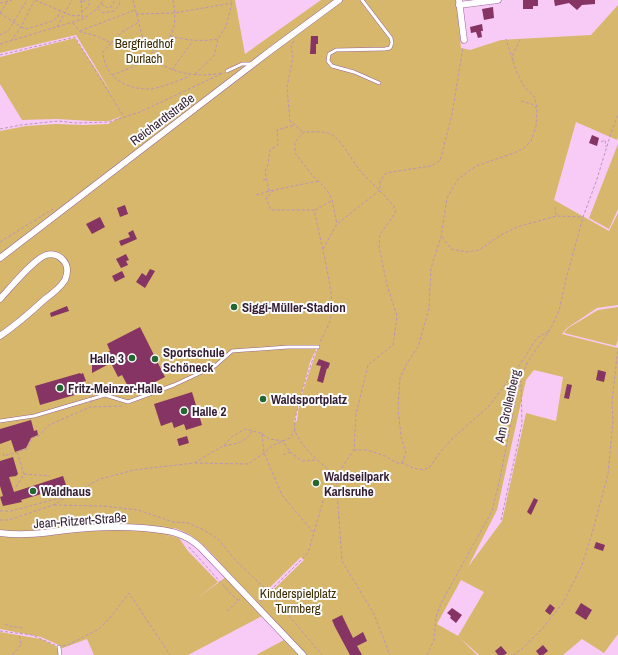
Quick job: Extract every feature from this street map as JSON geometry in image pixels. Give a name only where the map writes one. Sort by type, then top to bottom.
[{"type":"street","name":"Reichardtstraße","points":[[0,258],[339,0]]},
{"type":"street","points":[[464,40],[459,3],[498,0]]},
{"type":"street","points":[[0,299],[33,264],[42,257],[54,254],[64,260],[67,271],[61,285],[20,321],[0,336]]},
{"type":"street","name":"Jean-Ritzert-Straße","points":[[0,533],[46,534],[67,530],[133,527],[173,532],[183,535],[194,542],[303,655]]},
{"type":"lane","points":[[362,0],[391,38],[392,43],[390,48],[336,50],[329,54],[328,61],[332,66],[354,72],[379,83]]},
{"type":"lane","points":[[226,72],[242,64],[253,65]]},
{"type":"lane","points":[[0,421],[34,416],[105,395],[128,402],[174,385],[215,366],[232,351],[318,346]]},
{"type":"lane","points":[[59,647],[60,655]]},
{"type":"path","points":[[0,3],[12,0]]},
{"type":"path","points":[[0,35],[8,31],[27,0]]},
{"type":"path","points":[[10,42],[35,0],[65,14],[73,16],[82,15]]},
{"type":"path","points":[[56,28],[72,0]]},
{"type":"path","points":[[81,0],[81,12],[83,19]]},
{"type":"path","points":[[80,2],[85,2],[84,0]]},
{"type":"path","points":[[81,12],[90,4],[89,0]]},
{"type":"path","points":[[0,44],[83,19],[97,9],[103,0]]},
{"type":"path","points":[[101,4],[108,8],[111,7],[115,0]]},
{"type":"path","points":[[97,9],[103,13],[110,13],[117,9],[120,0]]},
{"type":"path","points":[[133,0],[143,39],[150,40],[158,54],[156,62]]},
{"type":"path","points":[[112,75],[150,58],[149,57],[155,48],[164,43],[170,36],[175,23],[176,13],[173,0]]},
{"type":"path","points":[[194,75],[214,56],[218,39],[226,26],[232,3],[231,0]]},
{"type":"path","points":[[8,1],[0,13],[20,27],[26,29],[53,21],[57,18],[60,11]]},
{"type":"path","points":[[136,14],[176,13],[232,3]]},
{"type":"path","points":[[79,31],[135,10]]},
{"type":"path","points":[[139,22],[122,32],[103,52],[106,64],[115,80],[124,85],[151,89],[186,78],[189,74]]},
{"type":"path","points":[[73,23],[80,32],[97,36],[111,43]]},
{"type":"path","points":[[170,36],[204,42],[218,39]]},
{"type":"path","points":[[0,55],[75,37],[124,117]]},
{"type":"path","points":[[513,61],[513,54],[521,38]]},
{"type":"path","points":[[256,606],[308,553],[324,498],[336,476],[354,450],[356,414],[368,365],[393,345],[397,316],[387,285],[379,247],[380,234],[396,210],[380,190],[362,173],[333,136],[317,131],[304,132],[290,121],[287,87],[293,57],[291,46],[294,41],[293,39]]},
{"type":"path","points":[[402,463],[406,453],[401,436],[398,409],[400,378],[407,363],[418,347],[429,309],[431,268],[441,237],[447,198],[458,179],[476,166],[514,154],[524,148],[531,141],[536,126],[537,108],[535,98],[524,86],[513,61],[506,39]]},
{"type":"path","points":[[380,190],[380,181],[386,173],[431,166],[440,161],[452,114],[464,40]]},
{"type":"path","points":[[172,70],[192,41]]},
{"type":"path","points":[[150,58],[172,70],[194,75],[213,75],[226,72]]},
{"type":"path","points":[[0,129],[27,124],[58,121],[82,123],[109,122],[144,110],[226,72]]},
{"type":"path","points":[[520,101],[532,104],[537,108]]},
{"type":"path","name":"Am Grollenberg","points":[[426,655],[434,640],[436,617],[441,602],[492,510],[521,378],[528,361],[550,330],[559,311],[583,217],[618,115]]},
{"type":"path","points":[[269,191],[265,172],[270,150],[278,145],[277,130],[295,125]]},
{"type":"path","points":[[304,132],[295,142],[295,153],[327,190],[332,201],[337,224]]},
{"type":"path","points":[[601,142],[605,140],[605,146],[607,147]]},
{"type":"path","points":[[263,180],[267,179]]},
{"type":"path","points":[[256,195],[318,181]]},
{"type":"path","points":[[275,190],[266,198],[271,210],[314,210],[332,201]]},
{"type":"path","points":[[323,249],[337,224],[380,190]]},
{"type":"path","points":[[0,242],[58,206]]},
{"type":"path","points":[[555,207],[556,216]]},
{"type":"path","points":[[0,520],[9,520],[53,505],[100,479],[134,470],[194,463],[248,464],[272,446],[290,438],[295,430],[298,411],[310,366],[329,324],[332,313],[331,292],[314,210]]},
{"type":"path","points":[[441,237],[451,249],[467,252],[479,250],[501,235],[517,227],[556,216],[583,217]]},
{"type":"path","points":[[354,450],[367,450],[413,468],[423,470],[430,467],[440,452],[452,439],[489,406],[519,366],[537,338],[550,330]]},
{"type":"path","points":[[513,655],[522,649],[542,629],[563,603],[582,565],[608,474],[613,421],[612,401],[618,348]]},
{"type":"path","points":[[502,520],[522,424],[521,378]]},
{"type":"path","points":[[82,384],[87,382],[98,385],[98,393],[96,397]]},
{"type":"path","points":[[90,407],[91,383]]},
{"type":"path","points":[[3,453],[4,456],[27,449],[32,438],[39,436],[47,426],[90,407],[128,406]]},
{"type":"path","points":[[194,463],[223,446],[245,429],[262,433],[269,439],[283,441],[290,452],[302,461],[317,460]]},
{"type":"path","points":[[223,446],[239,443],[250,435],[252,430]]},
{"type":"path","points":[[295,430],[310,453],[336,476],[342,561],[374,614],[390,655]]},
{"type":"path","points":[[262,433],[264,453],[282,495],[313,532]]},
{"type":"path","points":[[16,487],[24,474],[17,452]]},
{"type":"path","points":[[283,455],[290,452]]},
{"type":"path","points":[[24,474],[50,476]]},
{"type":"path","points":[[0,511],[11,511],[69,495]]},
{"type":"path","points":[[189,547],[238,600]]},
{"type":"path","points":[[269,592],[322,655]]},
{"type":"path","points":[[0,631],[40,638],[59,647],[68,645],[99,629],[109,619],[129,593],[170,655]]},
{"type":"path","points":[[227,611],[245,594]]},
{"type":"path","points":[[4,624],[23,628]]},
{"type":"path","points":[[12,655],[22,645],[19,634]]},
{"type":"green space","points":[[0,0],[235,0],[245,54],[321,0],[457,0],[461,48],[470,50],[501,40],[591,35],[618,5],[618,137],[617,140],[576,122],[554,200],[609,231],[618,213],[618,305],[597,308],[567,328],[562,334],[618,348],[618,634],[604,653],[582,639],[563,655],[479,655],[459,637],[477,655],[256,655],[284,640],[262,616],[188,655],[94,655],[87,639],[60,649],[59,645],[41,637],[0,629],[0,131],[26,126],[56,124],[108,124],[122,116],[109,121],[56,119],[22,120],[0,84],[0,57],[75,38],[112,94],[76,35],[0,53]],"holes":[[[319,343],[300,401],[297,421],[294,422],[310,362]],[[534,370],[563,377],[556,421],[526,413],[502,521],[468,567],[497,510],[526,380]],[[174,528],[183,531],[205,547],[230,574],[196,599],[218,582],[188,551],[179,538],[169,535],[166,538]],[[301,557],[304,560],[269,594],[266,591]],[[461,580],[484,592],[458,636],[437,624]]]},
{"type":"green space","points":[[618,144],[618,209],[609,229],[589,218]]},
{"type":"green space","points":[[618,307],[618,340],[616,346],[564,333],[568,328],[598,310]]},
{"type":"green space","points":[[0,632],[41,639],[58,647],[60,655],[0,655]]},
{"type":"building","points":[[523,0],[538,0],[538,6],[533,6],[533,9],[523,9]]},
{"type":"building","points":[[554,0],[595,0],[595,4],[582,5],[577,10],[569,3],[555,6]]},
{"type":"building","points":[[493,7],[494,18],[484,20],[482,9]]},
{"type":"building","points":[[482,24],[482,37],[478,38],[476,32],[471,33],[470,27]]},
{"type":"building","points":[[311,36],[318,36],[316,54],[310,54]]},
{"type":"building","points":[[592,135],[599,138],[597,146],[589,143]]},
{"type":"building","points":[[125,205],[128,214],[120,217],[117,208]]},
{"type":"building","points":[[100,217],[105,227],[92,234],[86,224]]},
{"type":"building","points":[[133,230],[137,239],[121,246],[119,241],[130,237],[128,233]]},
{"type":"building","points":[[126,254],[129,260],[126,261],[128,265],[121,268],[116,259]]},
{"type":"building","points":[[150,269],[155,271],[145,288],[136,282],[142,273],[146,276]]},
{"type":"building","points":[[122,271],[125,277],[115,282],[112,276]]},
{"type":"building","points":[[67,306],[69,311],[51,317],[50,313]]},
{"type":"building","name":"Halle 3","points":[[140,327],[165,377],[132,394],[122,375],[118,377],[111,363],[92,373],[92,361],[110,351],[107,344]]},
{"type":"building","points":[[319,359],[330,363],[323,383],[317,381],[321,366],[316,365]]},
{"type":"building","points":[[598,370],[606,372],[604,382],[596,380]]},
{"type":"building","name":"Fritz-Meinzer-Halle","points":[[83,373],[86,381],[82,382],[85,392],[40,405],[35,386]]},
{"type":"building","points":[[567,384],[572,385],[569,399],[564,398]]},
{"type":"building","name":"Halle 2","points":[[192,392],[202,425],[186,430],[184,424],[174,428],[172,422],[161,426],[154,404]]},
{"type":"building","points":[[31,420],[34,431],[37,430],[38,435],[31,438],[26,448],[15,452],[11,440],[0,444],[0,429]]},
{"type":"building","points":[[187,436],[189,443],[179,446],[177,439]]},
{"type":"building","points":[[13,457],[18,474],[16,476],[9,477],[14,492],[63,476],[66,485],[56,488],[56,490],[48,493],[21,500],[22,502],[3,506],[0,497],[3,496],[0,486],[0,461]]},
{"type":"building","points":[[534,498],[538,500],[531,515],[527,512]]},
{"type":"building","points":[[596,542],[605,545],[603,551],[594,548]]},
{"type":"building","points":[[581,603],[592,610],[586,620],[575,613]]},
{"type":"building","points":[[550,604],[555,608],[550,615],[545,611]]},
{"type":"building","points":[[452,608],[462,615],[456,623],[447,613]]},
{"type":"building","points":[[342,615],[353,638],[363,632],[367,641],[357,646],[362,655],[350,655],[335,627],[332,620]]},
{"type":"building","points":[[543,645],[548,651],[543,655],[539,655],[536,651]]},
{"type":"building","points":[[501,646],[507,653],[504,655],[498,655],[495,651]]},
{"type":"place","name":"Siggi-Müller-Stadion","points":[[234,307]]},
{"type":"place","name":"Halle 3","points":[[132,358]]},
{"type":"place","name":"Sportschule Schöneck","points":[[155,359]]},
{"type":"place","name":"Fritz-Meinzer-Halle","points":[[60,388]]},
{"type":"place","name":"Waldsportplatz","points":[[263,399]]},
{"type":"place","name":"Halle 2","points":[[184,411]]},
{"type":"place","name":"Waldseilpark Karlsruhe","points":[[316,483]]},
{"type":"place","name":"Waldhaus","points":[[33,491]]},
{"type":"park label","name":"Bergfriedhof Durlach","points":[[144,50]]},
{"type":"park label","name":"Kinderspielplatz Turmberg","points":[[298,600]]}]
